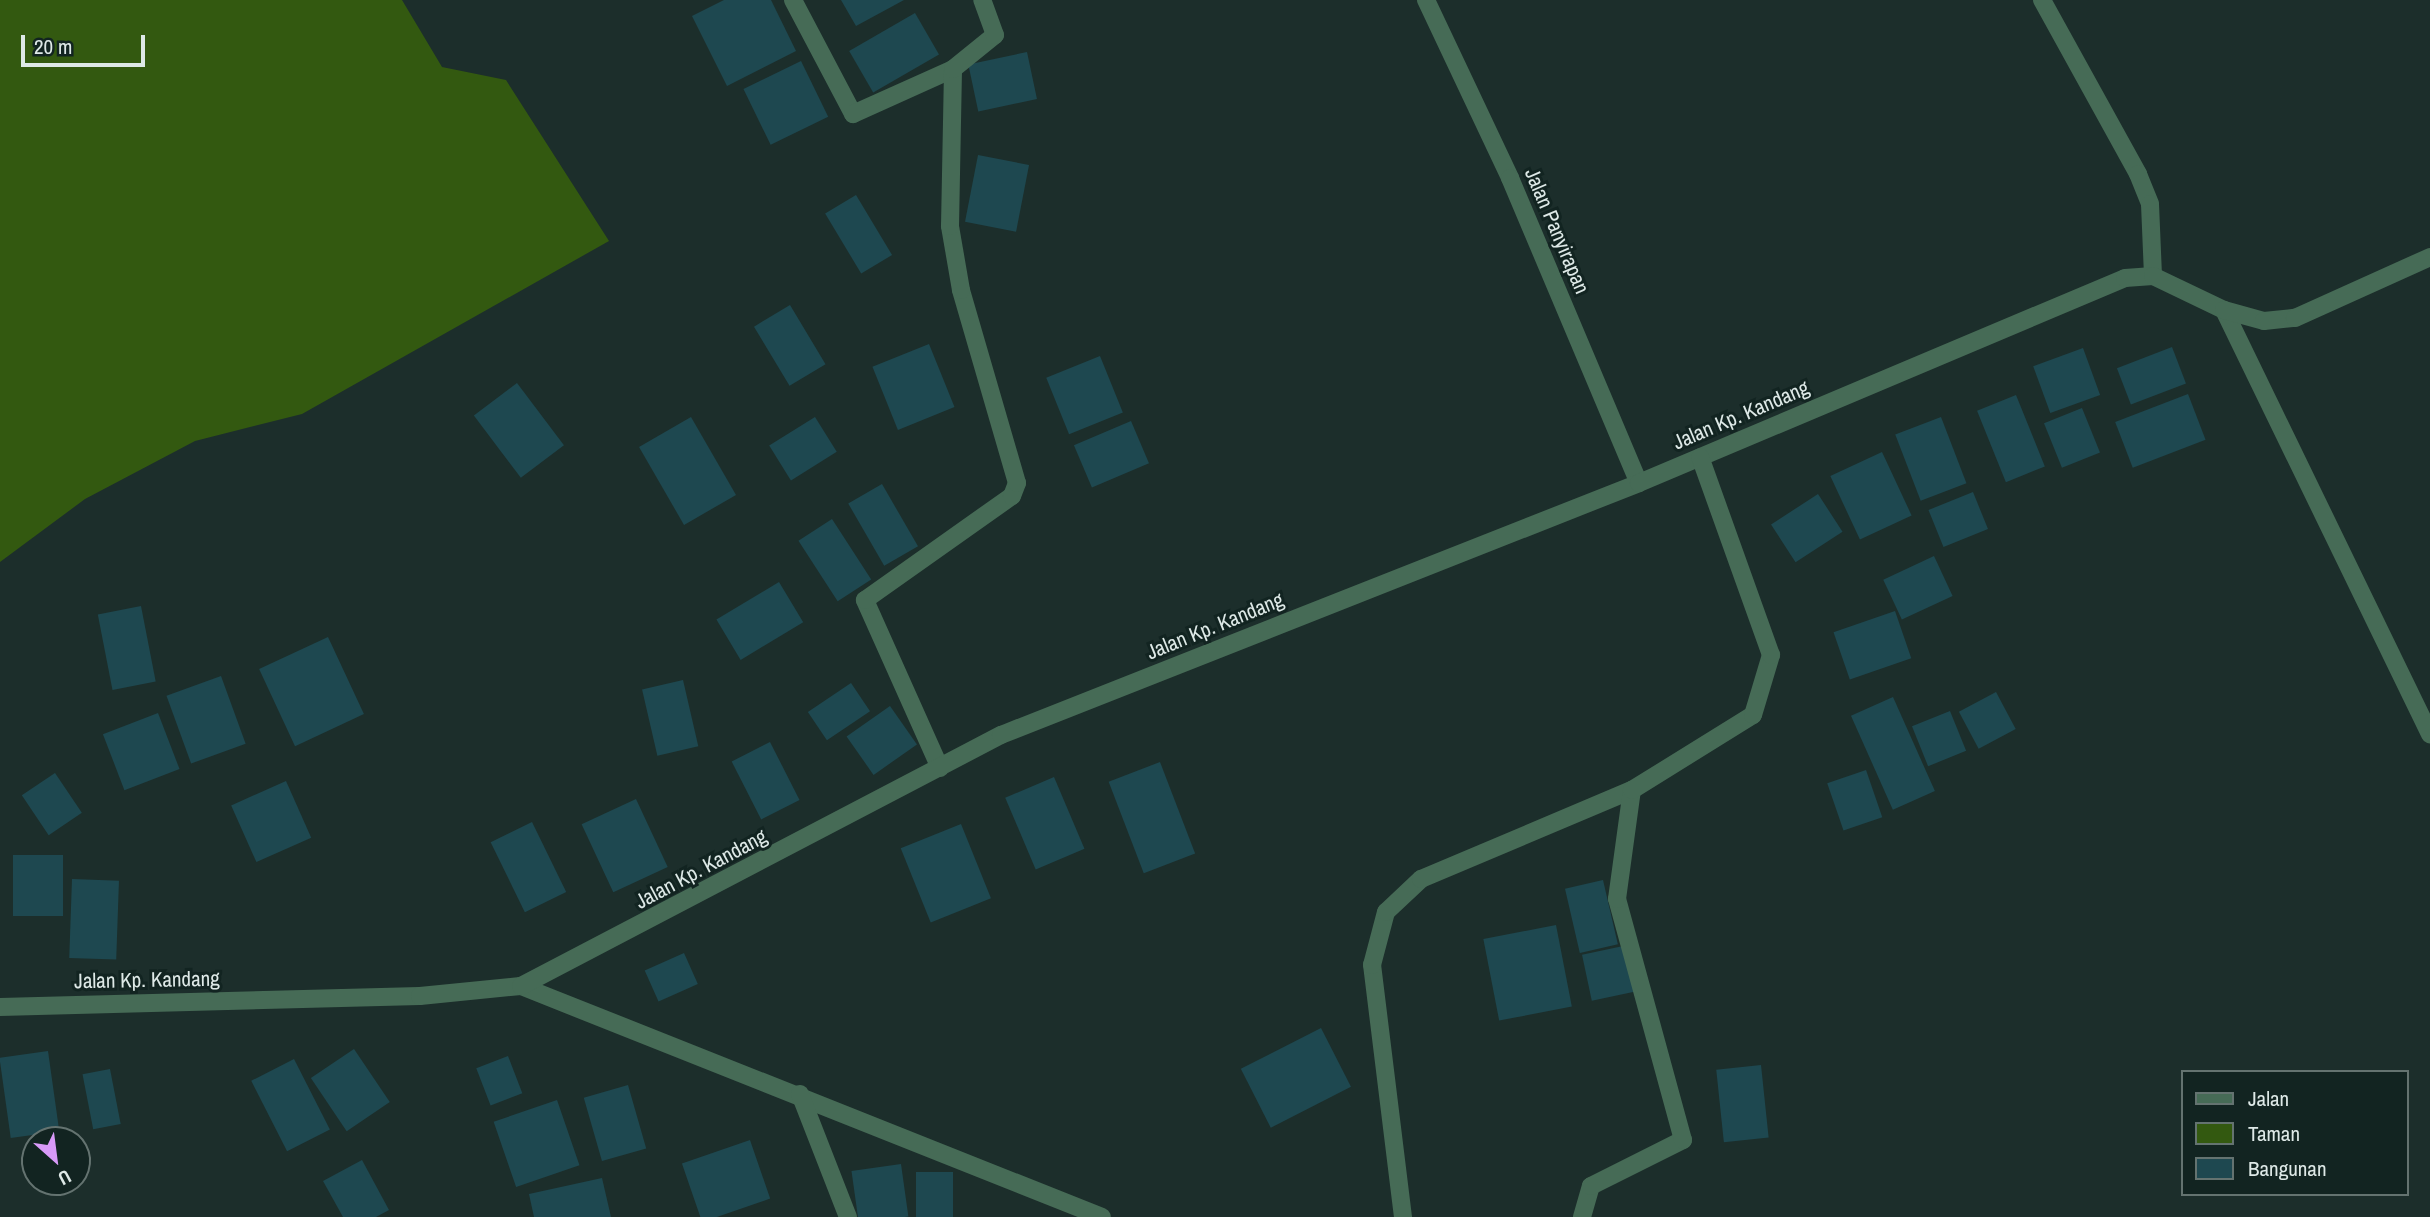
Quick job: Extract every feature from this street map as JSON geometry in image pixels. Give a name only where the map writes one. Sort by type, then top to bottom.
[{"type":"street","points":[[793,0],[853,114],[953,69],[995,35],[982,0]]},
{"type":"street","name":"Jalan Panyirapan","points":[[1426,0],[1515,190],[1639,484]]},
{"type":"street","points":[[2042,0],[2138,174],[2150,204],[2153,276],[2224,310],[2264,321],[2295,318],[2430,257]]},
{"type":"street","points":[[940,768],[865,600],[1012,496],[1017,483],[961,290],[950,226],[953,69]]},
{"type":"street","name":"Jalan Kp. Kandang","points":[[0,1007],[420,996],[521,986],[1001,735],[1639,484],[2125,278],[2153,276]]},
{"type":"street","points":[[2224,310],[2430,735]]},
{"type":"street","points":[[1403,1217],[1372,965],[1386,912],[1421,879],[1632,790],[1753,715],[1771,655],[1700,457]]},
{"type":"street","points":[[1582,1217],[1591,1186],[1683,1140],[1617,899],[1632,790]]},
{"type":"street","points":[[521,986],[800,1094],[1102,1217]]},
{"type":"street","points":[[800,1094],[848,1217]]},
{"type":"green space","points":[[0,0],[402,0],[442,67],[506,80],[609,241],[302,414],[195,441],[85,499],[0,562]]},
{"type":"building","points":[[724,0],[771,0],[796,51],[727,86],[692,16]]},
{"type":"building","points":[[841,0],[904,0],[856,26]]},
{"type":"building","points":[[915,13],[939,55],[873,93],[849,51]]},
{"type":"building","points":[[1027,52],[1037,99],[978,111],[968,64]]},
{"type":"building","points":[[801,61],[828,117],[771,145],[743,89]]},
{"type":"building","points":[[978,155],[1029,165],[1016,232],[965,222]]},
{"type":"building","points":[[856,195],[892,255],[861,274],[825,214]]},
{"type":"building","points":[[790,305],[826,364],[790,386],[754,327]]},
{"type":"building","points":[[929,344],[954,407],[898,430],[872,367]]},
{"type":"building","points":[[2172,347],[2186,383],[2131,405],[2117,368]]},
{"type":"building","points":[[2083,348],[2100,395],[2050,413],[2033,366]]},
{"type":"building","points":[[1100,356],[1123,413],[1069,434],[1046,378]]},
{"type":"building","points":[[517,383],[564,445],[521,478],[474,415]]},
{"type":"building","points":[[2188,394],[2206,440],[2133,468],[2115,422]]},
{"type":"building","points":[[2016,395],[2045,466],[2006,482],[1977,411]]},
{"type":"building","points":[[2082,408],[2100,453],[2062,468],[2044,423]]},
{"type":"building","points":[[691,417],[736,495],[684,525],[639,447]]},
{"type":"building","points":[[815,417],[837,452],[791,480],[769,446]]},
{"type":"building","points":[[1941,417],[1966,483],[1921,501],[1895,435]]},
{"type":"building","points":[[1131,421],[1149,463],[1092,488],[1074,445]]},
{"type":"building","points":[[1882,452],[1912,515],[1860,540],[1830,476]]},
{"type":"building","points":[[882,484],[918,546],[884,566],[848,504]]},
{"type":"building","points":[[1973,492],[1988,529],[1943,547],[1928,510]]},
{"type":"building","points":[[1818,494],[1843,532],[1796,562],[1771,524]]},
{"type":"building","points":[[832,519],[871,579],[838,601],[798,541]]},
{"type":"building","points":[[1934,556],[1953,596],[1902,620],[1883,580]]},
{"type":"building","points":[[779,582],[803,622],[741,660],[716,620]]},
{"type":"building","points":[[141,606],[156,682],[113,690],[98,614]]},
{"type":"building","points":[[1895,611],[1911,658],[1850,679],[1834,632]]},
{"type":"building","points":[[328,637],[364,714],[295,746],[259,669]]},
{"type":"building","points":[[221,676],[246,744],[191,763],[166,696]]},
{"type":"building","points":[[683,680],[698,746],[657,756],[642,689]]},
{"type":"building","points":[[851,683],[870,711],[827,740],[808,712]]},
{"type":"building","points":[[1996,692],[2016,729],[1979,749],[1959,712]]},
{"type":"building","points":[[1893,697],[1935,791],[1893,810],[1851,716]]},
{"type":"building","points":[[890,706],[917,745],[874,775],[847,736]]},
{"type":"building","points":[[1950,711],[1966,751],[1928,766],[1912,726]]},
{"type":"building","points":[[158,713],[180,769],[124,790],[103,734]]},
{"type":"building","points":[[770,742],[800,800],[761,819],[732,762]]},
{"type":"building","points":[[1160,762],[1195,853],[1144,873],[1109,782]]},
{"type":"building","points":[[1866,770],[1882,817],[1844,831],[1827,783]]},
{"type":"building","points":[[55,773],[82,813],[49,835],[22,795]]},
{"type":"building","points":[[1054,777],[1084,849],[1036,870],[1005,798]]},
{"type":"building","points":[[286,781],[311,838],[256,862],[231,805]]},
{"type":"building","points":[[636,799],[668,867],[613,892],[582,824]]},
{"type":"building","points":[[532,822],[566,892],[525,912],[491,842]]},
{"type":"building","points":[[961,824],[991,898],[931,923],[901,848]]},
{"type":"building","points":[[13,855],[63,855],[63,916],[13,916]]},
{"type":"building","points":[[72,879],[119,881],[116,960],[69,958]]},
{"type":"building","points":[[1603,880],[1618,944],[1580,953],[1565,889]]},
{"type":"building","points":[[1556,925],[1572,1006],[1499,1021],[1483,939]]},
{"type":"building","points":[[1628,945],[1638,991],[1592,1001],[1582,955]]},
{"type":"building","points":[[684,953],[698,984],[659,1002],[645,970]]},
{"type":"building","points":[[1321,1028],[1351,1087],[1271,1128],[1241,1069]]},
{"type":"building","points":[[354,1049],[390,1102],[347,1131],[311,1078]]},
{"type":"building","points":[[48,1051],[59,1126],[21,1126],[21,1137],[11,1138],[0,1058]]},
{"type":"building","points":[[508,1056],[522,1093],[491,1106],[476,1068]]},
{"type":"building","points":[[294,1059],[330,1129],[287,1151],[251,1081]]},
{"type":"building","points":[[1761,1065],[1769,1138],[1724,1142],[1716,1070]]},
{"type":"building","points":[[110,1069],[121,1124],[93,1129],[83,1074]]},
{"type":"building","points":[[628,1085],[646,1148],[602,1161],[584,1098]]},
{"type":"building","points":[[557,1100],[579,1165],[516,1187],[494,1122]]},
{"type":"building","points":[[750,1140],[770,1199],[717,1217],[700,1217],[682,1163]]},
{"type":"building","points":[[362,1160],[389,1210],[376,1217],[343,1217],[323,1181]]},
{"type":"building","points":[[901,1164],[908,1216],[858,1217],[851,1171]]},
{"type":"building","points":[[916,1172],[953,1172],[953,1217],[916,1217]]},
{"type":"building","points":[[602,1178],[611,1217],[534,1217],[529,1194]]}]
